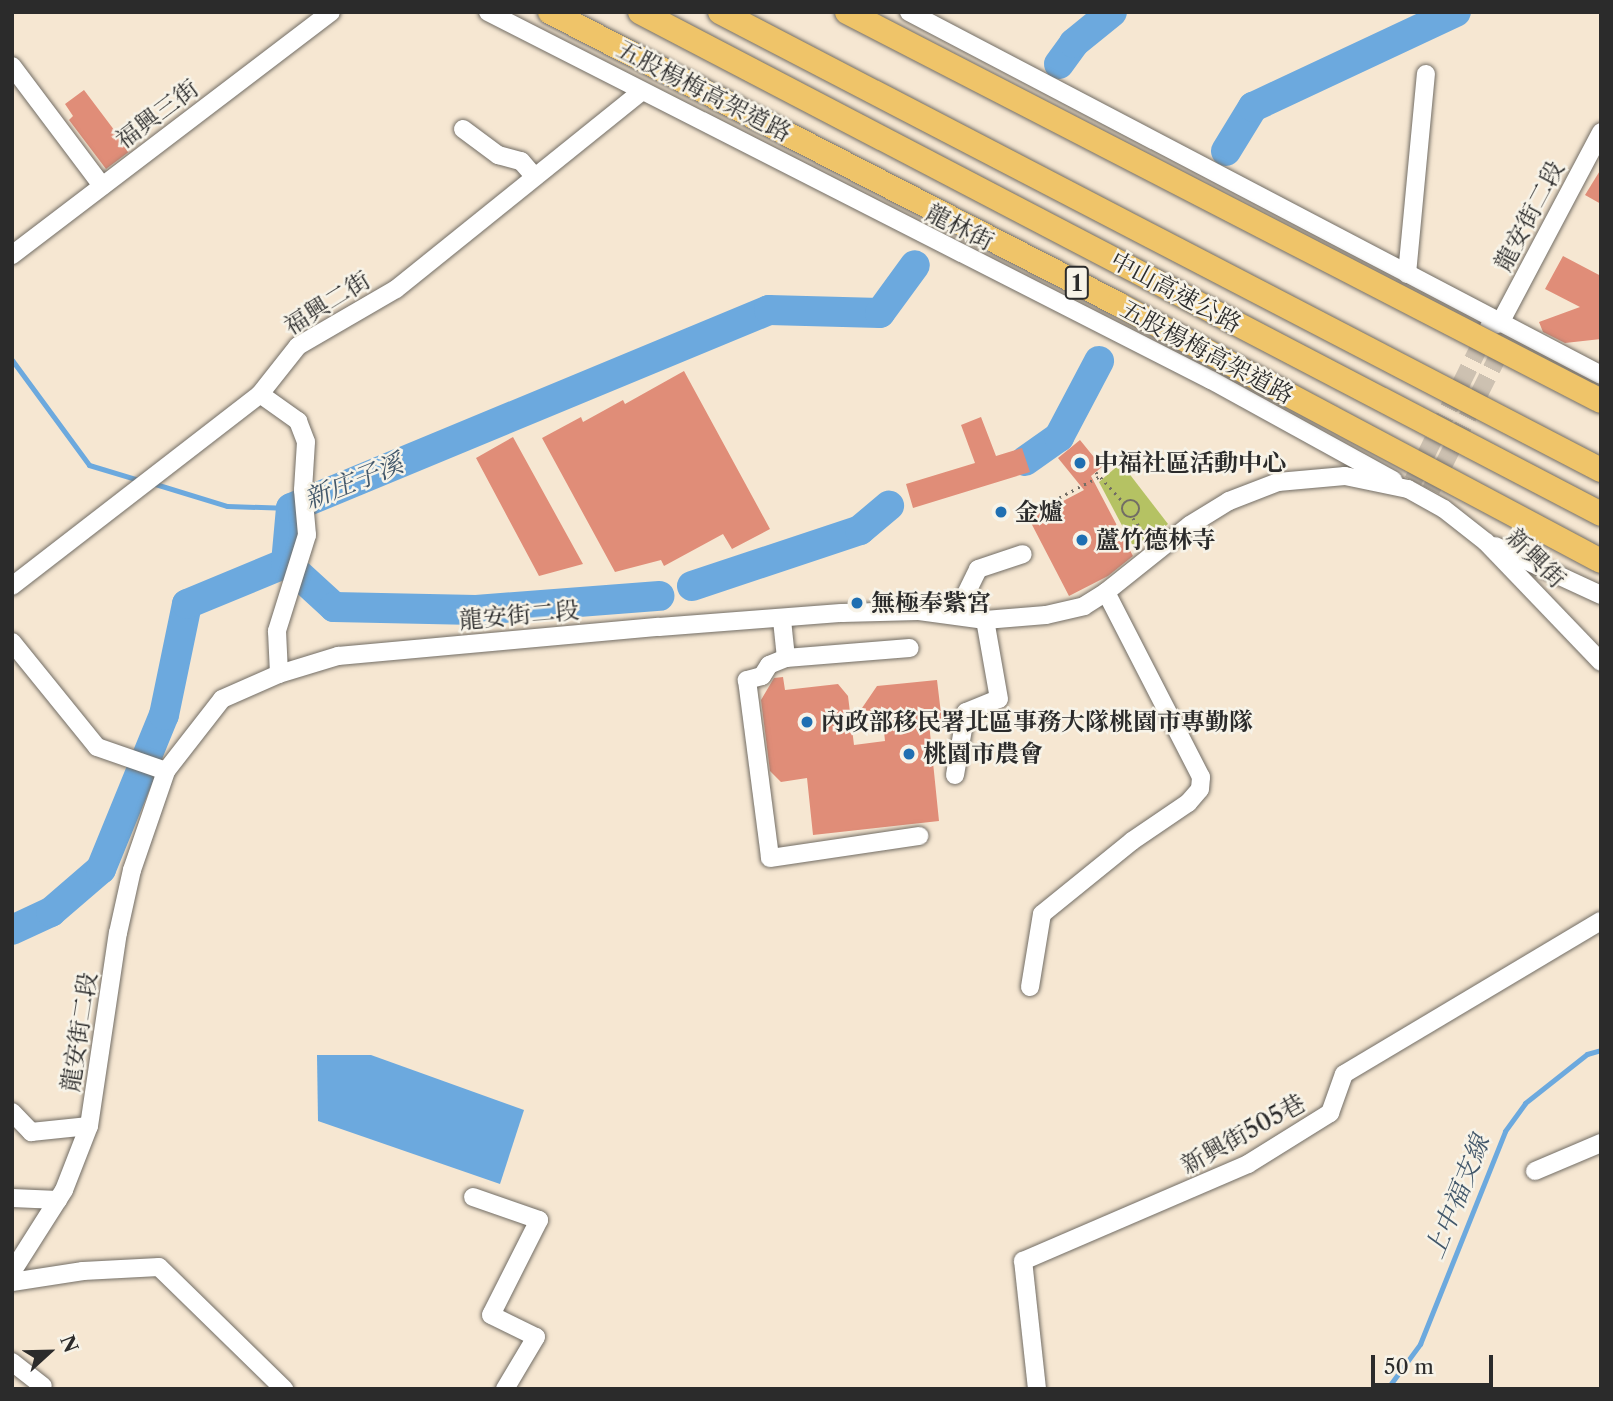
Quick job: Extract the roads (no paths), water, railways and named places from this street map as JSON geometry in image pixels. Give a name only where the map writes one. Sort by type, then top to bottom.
[{"type":"highway","name":"五股楊梅高架道路","points":[[550,12],[1118,304],[1601,561]]},
{"type":"highway","name":"中山高速公路","points":[[640,12],[1601,514]]},
{"type":"highway","name":"中山高速公路","points":[[720,12],[1601,470]]},
{"type":"highway","points":[[846,12],[1601,401]]},
{"type":"street","name":"福興三街","points":[[12,255],[331,12]]},
{"type":"street","name":"龍林街","points":[[488,12],[1411,485]]},
{"type":"street","points":[[909,12],[1408,274],[1494,325],[1601,374]]},
{"type":"street","points":[[12,66],[102,186]]},
{"type":"street","points":[[1408,274],[1426,74]]},
{"type":"street","name":"福興二街","points":[[12,586],[260,394],[298,346],[396,289],[641,92]]},
{"type":"street","points":[[463,129],[498,155],[521,161],[534,176]]},
{"type":"street","name":"龍安街二段","points":[[1494,325],[1601,132]]},
{"type":"street","points":[[1494,325],[1506,340]]},
{"type":"street","points":[[260,394],[298,421],[306,442],[303,490],[306,516],[300,566],[276,631],[279,674]]},
{"type":"street","name":"龍安街二段","points":[[12,1272],[58,1200],[89,1126],[118,933],[160,769],[222,699],[279,674],[338,656],[842,613],[963,615],[985,620],[1046,615],[1084,606],[1229,501],[1278,482],[1345,476],[1411,485],[1429,494]]},
{"type":"street","name":"新興街","points":[[1429,494],[1486,542],[1601,662]]},
{"type":"street","points":[[1486,542],[1601,595]]},
{"type":"street","points":[[963,615],[964,598],[978,569],[1023,554]]},
{"type":"street","points":[[1030,987],[1042,914],[1132,841],[1188,803],[1200,789],[1201,777],[1106,592]]},
{"type":"street","points":[[782,620],[786,657]]},
{"type":"street","points":[[955,775],[966,712],[999,699],[985,620]]},
{"type":"street","points":[[12,642],[97,747],[160,769]]},
{"type":"street","points":[[910,648],[786,657],[769,665],[762,676],[747,680],[770,858],[919,836]]},
{"type":"street","name":"新興街505巷","points":[[1037,1389],[1023,1261],[1248,1164],[1330,1113],[1344,1074],[1601,920]]},
{"type":"street","points":[[12,1112],[31,1132],[89,1126]]},
{"type":"street","points":[[1535,1171],[1601,1143]]},
{"type":"street","points":[[473,1197],[539,1220],[491,1315],[536,1337],[505,1389]]},
{"type":"street","points":[[12,1198],[58,1200]]},
{"type":"street","points":[[12,1282],[83,1271],[159,1268],[284,1389]]},
{"type":"street","points":[[12,1362],[43,1386]]},
{"type":"water","points":[[317,1055],[371,1055],[524,1110],[500,1184],[318,1121]]},
{"type":"waterway","name":"新庄子溪","points":[[1059,64],[1074,43],[1112,12]]},
{"type":"waterway","points":[[1226,151],[1253,107],[1456,12]]},
{"type":"waterway","name":"新庄子溪","points":[[12,930],[51,912],[101,869],[164,715],[187,604],[286,563],[291,508],[769,310],[880,313],[915,265]]},
{"type":"waterway","points":[[12,360],[89,465],[142,481]]},
{"type":"waterway","points":[[1025,461],[1059,437],[1099,361]]},
{"type":"waterway","points":[[152,483],[227,506],[291,508]]},
{"type":"waterway","points":[[692,586],[860,530],[889,506]]},
{"type":"waterway","points":[[286,563],[334,607],[476,610],[659,596]]},
{"type":"waterway","name":"上中福支線","points":[[1387,1389],[1420,1344],[1505,1131],[1525,1103],[1587,1054],[1601,1050]]},
{"type":"tunnel","points":[[1413,481],[1487,331]]},
{"type":"tunnel","points":[[1431,490],[1506,340]]},
{"type":"place","name":"中福社區活動中心","points":[[1080,463]]},
{"type":"place","name":"金爐","points":[[1001,512]]},
{"type":"place","name":"蘆竹德林寺","points":[[1082,540]]},
{"type":"place","name":"無極奉紫宮","points":[[857,603]]},
{"type":"place","name":"內政部移民署北區事務大隊桃園市專勤隊","points":[[807,722]]},
{"type":"place","name":"桃園市農會","points":[[909,754]]}]
